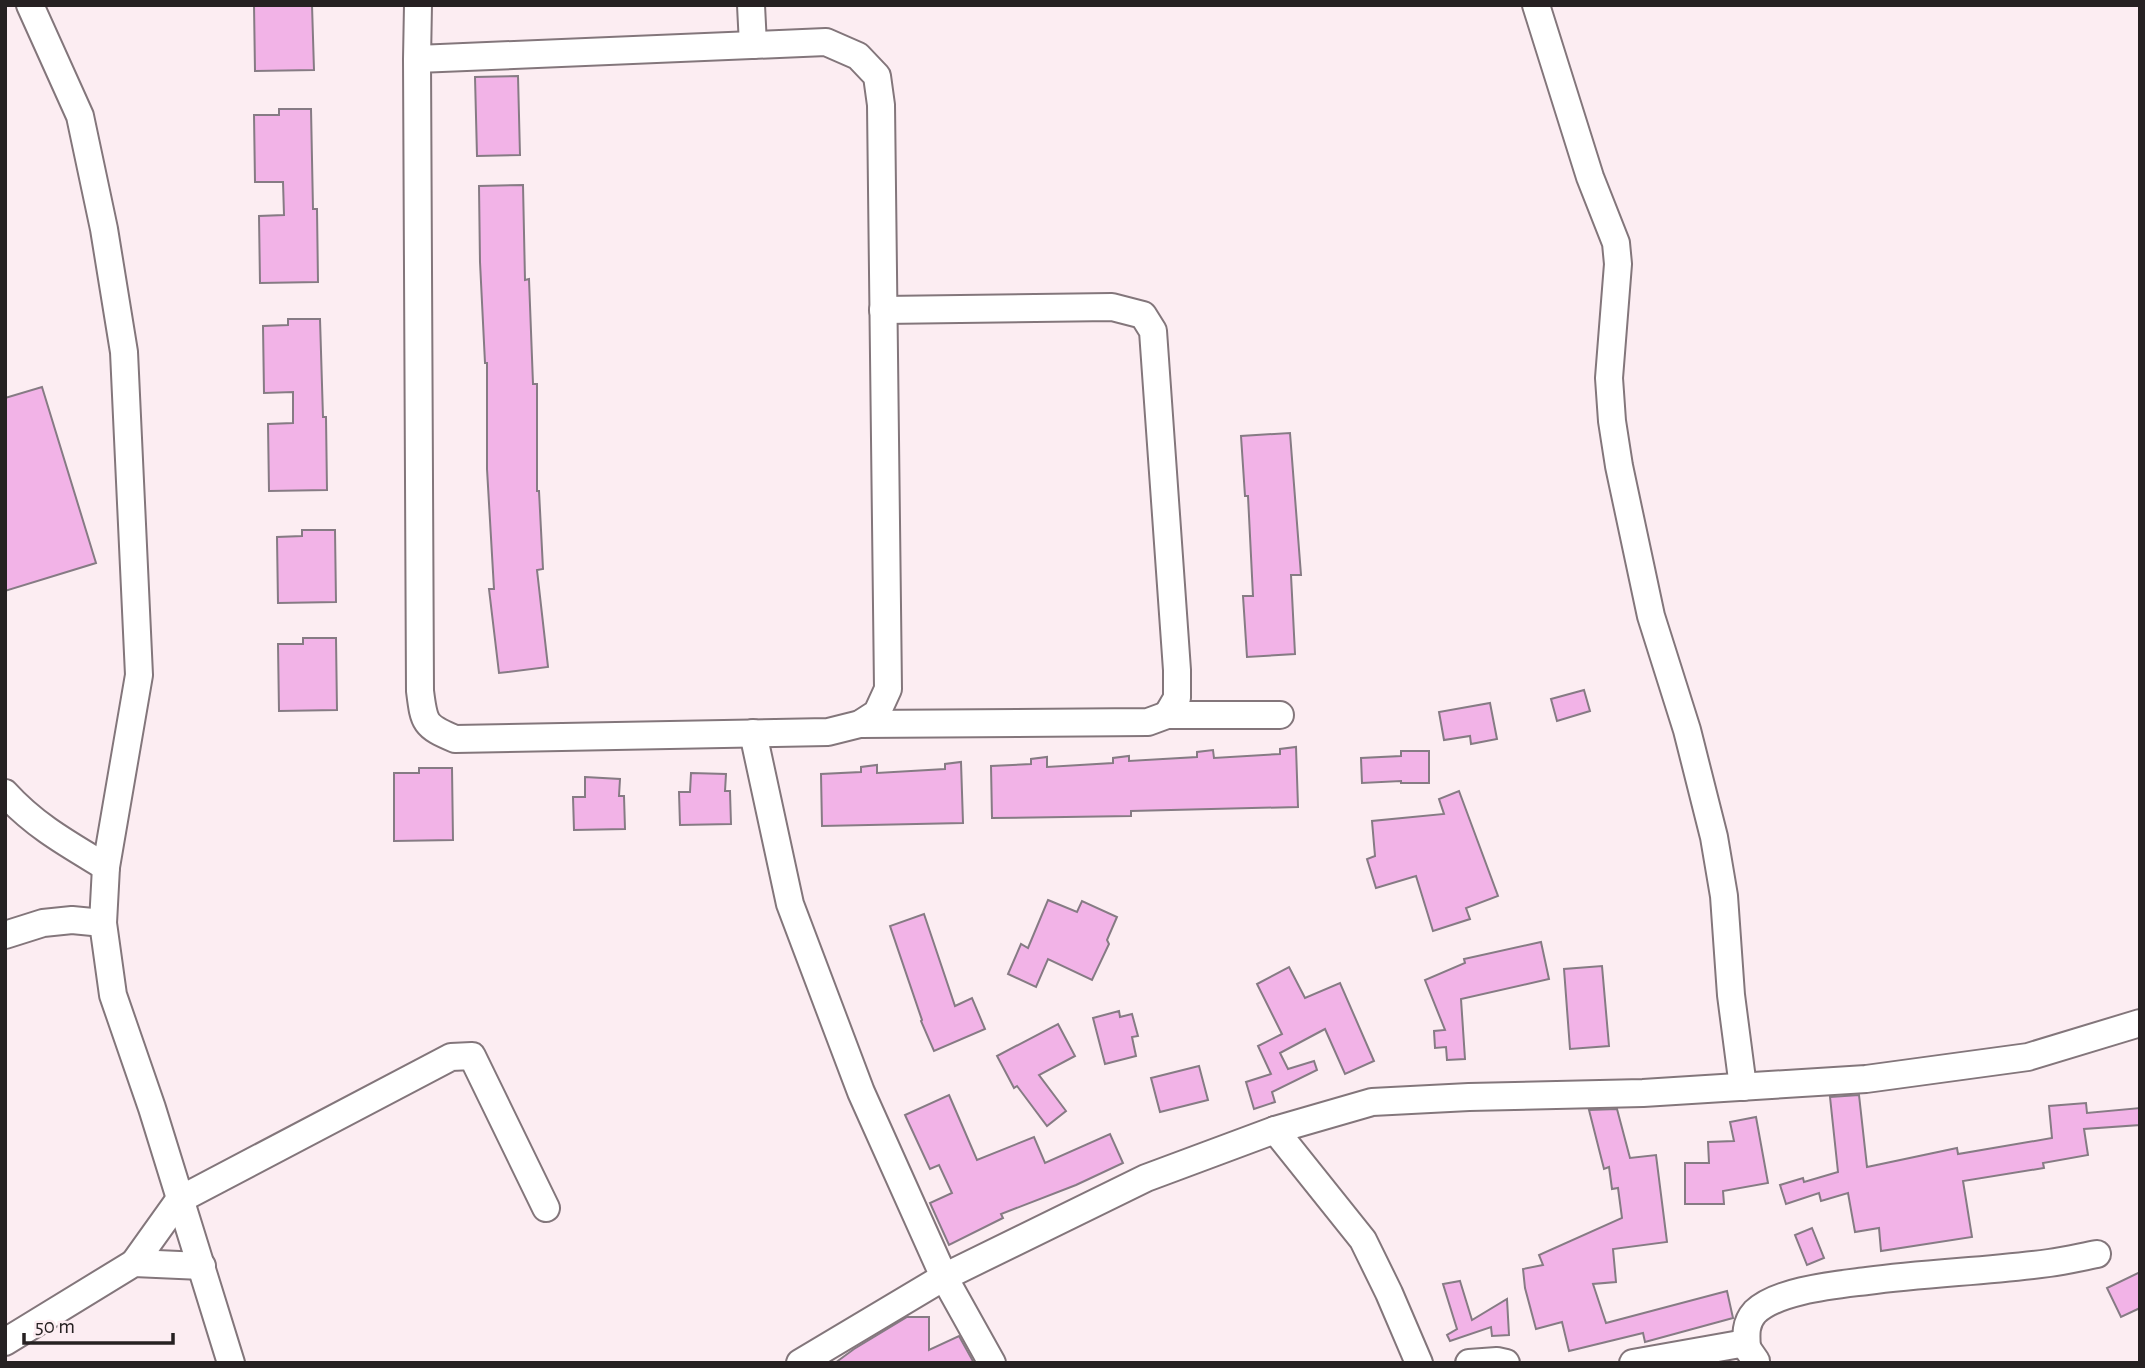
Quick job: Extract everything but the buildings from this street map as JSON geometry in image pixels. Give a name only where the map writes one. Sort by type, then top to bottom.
[{"type":"street","points":[[30,5],[80,116],[104,229],[124,352],[139,676],[106,867],[103,923],[113,995],[152,1108],[231,1363]]},
{"type":"street","points":[[418,5],[420,677],[424,719],[436,731],[455,739],[828,732],[860,724],[1148,722],[1167,715],[1280,715]]},
{"type":"street","points":[[751,5],[753,45]]},
{"type":"street","points":[[1536,5],[1590,177],[1616,243],[1618,264],[1609,378],[1612,421],[1651,615],[1687,730],[1714,837],[1724,896],[1731,995],[1743,1087]]},
{"type":"street","points":[[417,59],[826,42],[858,56],[877,76],[881,106],[888,689],[877,713],[860,724]]},
{"type":"street","points":[[883,310],[1112,307],[1143,316],[1153,331],[1177,670],[1177,698],[1167,715]]},
{"type":"street","points":[[752,733],[790,904],[861,1092],[944,1277],[992,1363]]},
{"type":"street","points":[[5,793],[34,822],[106,867]]},
{"type":"street","points":[[5,935],[43,923],[72,920],[103,923]]},
{"type":"street","points":[[800,1363],[944,1277],[1146,1178],[1275,1130],[1372,1102],[1643,1093],[1866,1079],[2028,1057],[2140,1023]]},
{"type":"street","points":[[5,1342],[134,1264],[179,1200],[451,1057],[472,1056],[546,1208]]},
{"type":"street","points":[[1275,1130],[1363,1240],[1419,1363]]},
{"type":"street","points":[[1752,1355],[1746,1328],[1749,1320],[1756,1311],[1784,1296],[1814,1288],[1906,1276],[2049,1263],[2097,1254]]},
{"type":"street","points":[[134,1264],[202,1266]]},
{"type":"street","points":[[1633,1363],[1740,1344],[1752,1355]]},
{"type":"street","points":[[1469,1363],[1506,1363]]}]
